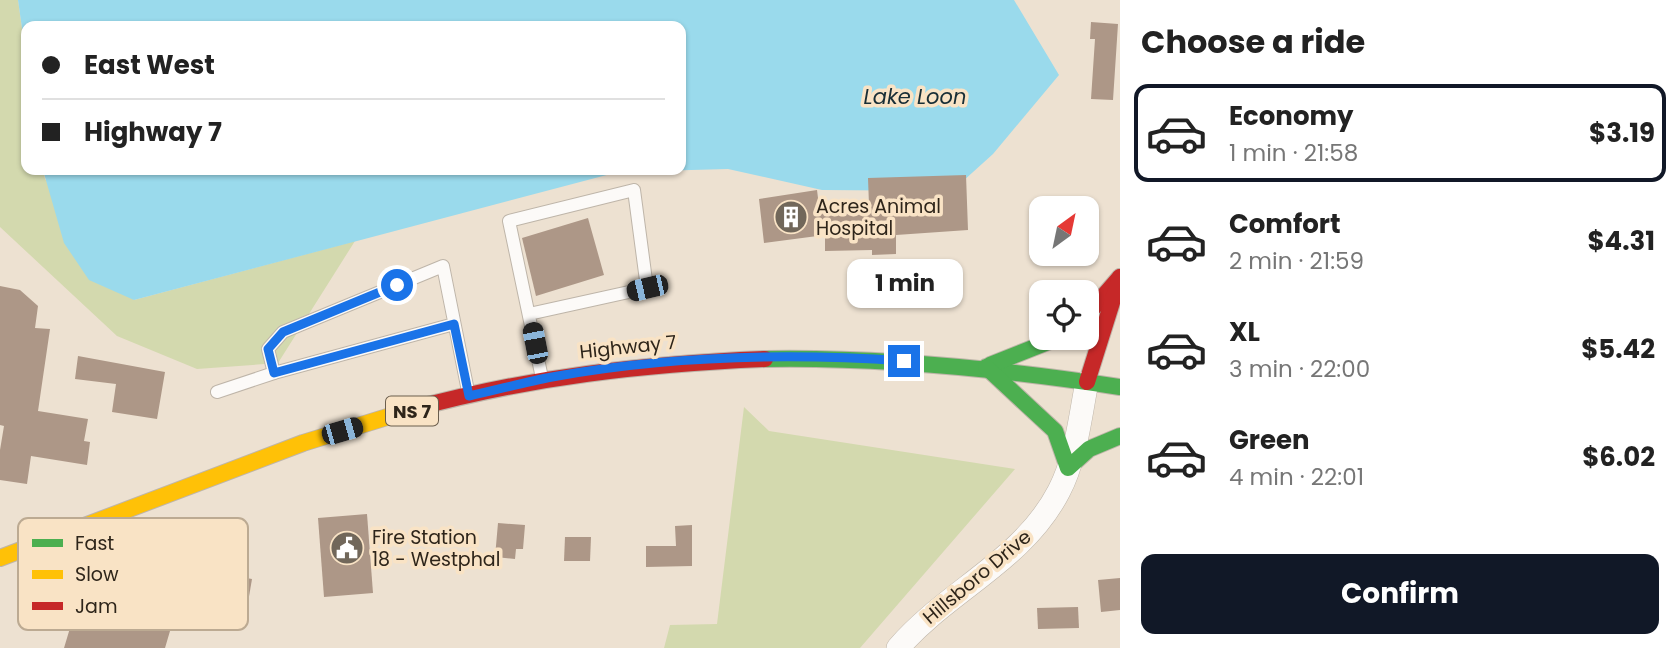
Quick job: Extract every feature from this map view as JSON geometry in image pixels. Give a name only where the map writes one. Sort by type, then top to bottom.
[{"type":"main road","points":[[1099,301],[1120,277]]},
{"type":"main road","points":[[1087,382],[1120,277]]},
{"type":"main road","points":[[1029,350],[986,367],[1055,431],[1068,468],[1089,449],[1120,436]]},
{"type":"main road","name":"Highway 7","points":[[107,518],[333,433],[469,396],[542,380],[657,363],[765,358],[877,359],[986,367],[1120,387]]},
{"type":"main road","name":"Highway 7","points":[[0,558],[18,551]]},
{"type":"street","name":"Hillsboro Drive","points":[[898,648],[929,616],[995,567],[1029,536],[1055,499],[1068,468],[1087,382]]},
{"type":"lane","points":[[529,314],[647,288],[634,190],[509,221],[542,380]]},
{"type":"lane","points":[[274,373],[268,349],[283,332],[443,266],[469,396]]},
{"type":"lane","points":[[218,392],[274,373],[454,324]]},
{"type":"green space","points":[[0,0],[18,0],[21,21],[21,175],[44,175],[134,300],[355,241],[278,363],[197,369],[117,336],[0,227]]},
{"type":"green space","points":[[744,407],[769,431],[1015,469],[860,648],[664,648],[670,625],[717,624]]},
{"type":"water","name":"Lake Loon","points":[[18,0],[1014,0],[1059,75],[993,154],[952,191],[822,190],[728,169],[686,170],[686,21],[21,21]]},
{"type":"water","name":"Lake Loon","points":[[44,175],[607,175],[134,300],[89,280],[64,243]]},
{"type":"building","points":[[1091,22],[1118,24],[1113,100],[1091,99],[1095,39],[1090,39]]},
{"type":"building","points":[[966,175],[968,230],[896,235],[896,254],[872,255],[872,250],[825,251],[825,235],[764,243],[759,199],[817,190],[819,206],[869,205],[868,178]]},
{"type":"building","points":[[588,218],[604,275],[536,296],[522,238]]},
{"type":"building","points":[[0,286],[20,290],[38,306],[35,328],[50,329],[38,411],[88,419],[84,441],[90,442],[87,465],[31,456],[27,484],[0,480],[0,450],[4,426],[0,425]]},
{"type":"building","points":[[78,356],[165,372],[157,419],[112,412],[116,384],[75,379]]},
{"type":"building","points":[[367,514],[373,593],[324,597],[318,518]]},
{"type":"building","points":[[498,523],[525,525],[523,549],[516,549],[515,559],[495,557]]},
{"type":"building","points":[[692,525],[692,566],[646,567],[646,546],[676,546],[675,526]]},
{"type":"building","points":[[565,537],[591,537],[590,561],[564,561]]},
{"type":"building","points":[[248,578],[252,579],[248,602]]},
{"type":"building","points":[[1120,578],[1120,610],[1101,612],[1098,580]]},
{"type":"building","points":[[1078,607],[1079,628],[1038,629],[1037,608]]},
{"type":"building","points":[[69,630],[170,631],[165,648],[64,648]]},
{"type":"traffic: fast","points":[[990,365],[1029,350]]},
{"type":"traffic: fast","points":[[765,359],[854,360],[943,366],[1120,387]]},
{"type":"traffic: fast","points":[[986,367],[1055,431],[1068,468],[1089,449],[1120,436]]},
{"type":"traffic: slow","points":[[105,518],[303,443],[413,409]]},
{"type":"traffic: slow","points":[[0,558],[18,551]]},
{"type":"traffic: jam","points":[[1087,382],[1120,277]]},
{"type":"traffic: jam","points":[[1099,301],[1120,277]]},
{"type":"traffic: jam","points":[[413,409],[544,380],[676,364],[765,359]]},
{"type":"place","name":"Acres Animal Hospital","points":[[791,217]]},
{"type":"place","name":"Fire Station 18 - Westphal","points":[[347,548]]},
{"type":"route","points":[[397,285],[283,332],[268,349],[274,373],[454,324],[469,396],[551,377],[657,363],[765,358],[904,361]]}]
